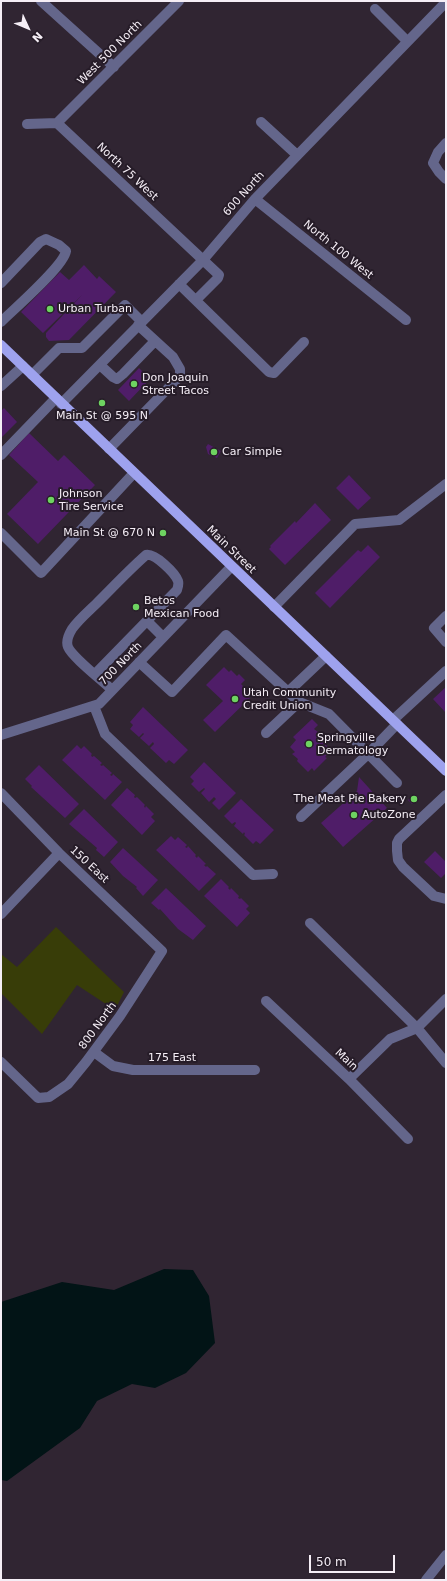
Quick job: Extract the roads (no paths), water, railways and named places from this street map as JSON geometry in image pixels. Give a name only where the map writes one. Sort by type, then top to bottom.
[{"type":"main road","name":"Main Street","points":[[1,345],[231,567],[446,771]]},
{"type":"street","points":[[41,1],[114,67]]},
{"type":"street","name":"West 500 North","points":[[57,123],[179,1]]},
{"type":"street","name":"600 North","points":[[1,455],[100,365],[202,260],[255,199],[446,2]]},
{"type":"street","points":[[375,9],[407,41]]},
{"type":"street","points":[[261,122],[297,155]]},
{"type":"street","points":[[28,124],[57,123]]},
{"type":"street","name":"North 75 West","points":[[57,123],[219,275],[218,278],[196,300]]},
{"type":"street","points":[[446,143],[438,152],[433,163],[446,179]]},
{"type":"street","name":"North 100 West","points":[[255,199],[406,320]]},
{"type":"street","points":[[1,283],[40,242],[46,239],[60,245],[66,251],[66,256],[54,270],[1,322]]},
{"type":"street","points":[[179,284],[269,372],[274,373],[304,342]]},
{"type":"street","points":[[32,376],[59,348],[82,348],[125,305],[155,341],[173,357],[180,369],[180,376],[109,449]]},
{"type":"street","points":[[100,365],[117,379],[155,341]]},
{"type":"street","points":[[1,386],[23,366]]},
{"type":"street","points":[[1,533],[41,573],[134,473]]},
{"type":"street","points":[[274,607],[355,524],[399,520],[446,484]]},
{"type":"street","points":[[95,674],[177,590],[179,585],[174,574],[150,554],[146,555],[136,563],[82,618],[70,633],[68,648],[95,674],[112,690]]},
{"type":"street","name":"700 North","points":[[1,735],[99,704],[231,567]]},
{"type":"street","points":[[446,616],[434,628],[446,642]]},
{"type":"street","points":[[147,621],[163,637]]},
{"type":"street","points":[[139,662],[172,692],[226,635],[299,702],[329,714],[396,783]]},
{"type":"street","points":[[288,692],[326,656]]},
{"type":"street","points":[[301,817],[368,754],[395,722],[446,671]]},
{"type":"street","points":[[266,733],[299,702]]},
{"type":"street","points":[[94,706],[105,734],[253,875],[273,874]]},
{"type":"street","name":"150 East","points":[[1,793],[59,853],[162,951]]},
{"type":"street","points":[[446,795],[398,839],[396,847],[398,860],[405,870],[434,896],[446,899]]},
{"type":"street","points":[[1,914],[59,853]]},
{"type":"street","points":[[310,923],[417,1028],[446,1063]]},
{"type":"street","name":"800 North","points":[[1,1062],[38,1098],[49,1097],[68,1084],[94,1052],[120,1016],[162,951]]},
{"type":"street","points":[[349,1079],[390,1039],[417,1028],[446,999]]},
{"type":"street","name":"Main","points":[[266,1001],[349,1079],[408,1139]]},
{"type":"street","name":"175 East","points":[[94,1052],[113,1066],[133,1070],[255,1070]]},
{"type":"street","points":[[426,1580],[446,1555]]},
{"type":"place","name":"Urban Turban","points":[[50,309]]},
{"type":"place","name":"Don Joaquin Street Tacos","points":[[134,384]]},
{"type":"place","name":"Main St @ 595 N","points":[[102,403]]},
{"type":"place","name":"Car Simple","points":[[214,452]]},
{"type":"place","name":"Johnson Tire Service","points":[[51,500]]},
{"type":"place","name":"Main St @ 670 N","points":[[163,533]]},
{"type":"place","name":"Betos Mexican Food","points":[[136,607]]},
{"type":"place","name":"Utah Community Credit Union","points":[[235,699]]},
{"type":"place","name":"Springville Dermatology","points":[[309,744]]},
{"type":"place","name":"The Meat Pie Bakery","points":[[414,799]]},
{"type":"place","name":"AutoZone","points":[[354,815]]}]
